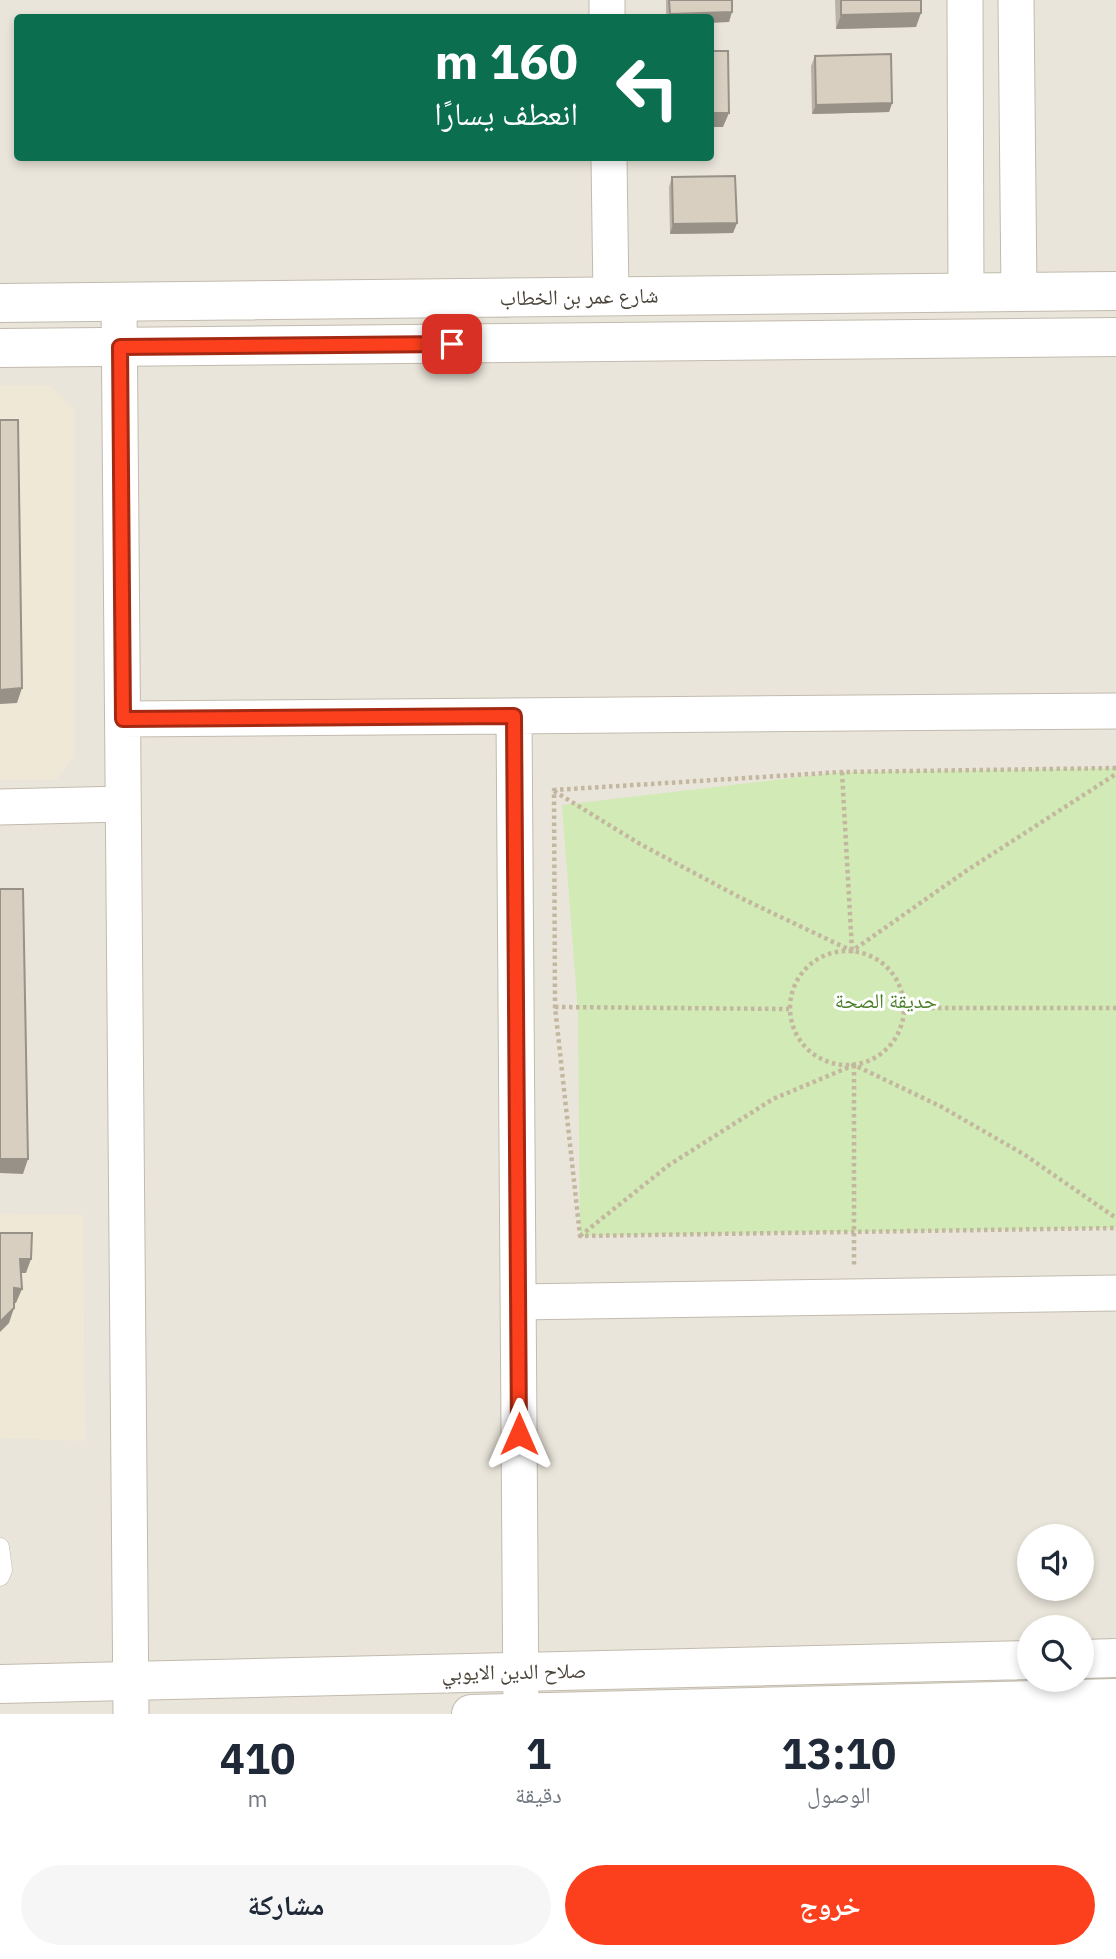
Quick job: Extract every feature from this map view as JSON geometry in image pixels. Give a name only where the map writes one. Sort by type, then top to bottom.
[{"type":"street","points":[[965,0],[966,293]]},
{"type":"street","points":[[1016,0],[1019,292]]},
{"type":"street","points":[[609,161],[611,297]]},
{"type":"street","name":"شارع عمر بن الخطاب","points":[[0,303],[1116,292]]},
{"type":"street","points":[[120,302],[131,1697]]},
{"type":"street","points":[[0,348],[1116,337]]},
{"type":"street","points":[[123,719],[1116,711]]},
{"type":"street","points":[[514,716],[521,1713]]},
{"type":"street","points":[[0,807],[123,804]]},
{"type":"street","points":[[518,1302],[1116,1293]]},
{"type":"street","points":[[1094,1659],[1116,1658]]},
{"type":"street","name":"صلاح الدين الايوبي","points":[[0,1684],[131,1697],[521,1672],[1017,1660]]},
{"type":"street","name":"صلاح الدين الايوبي","points":[[471,1714],[743,1711],[1116,1698]]},
{"type":"lane","points":[[0,1547],[3,1570],[0,1577]]},
{"type":"path","points":[[554,790],[842,772],[1116,768]]},
{"type":"path","points":[[842,772],[852,951]]},
{"type":"path","points":[[1116,774],[966,871],[852,951],[833,952],[816,959],[802,972],[793,989],[789,1009],[793,1028],[802,1044],[816,1057],[834,1064],[854,1065],[940,1107],[1025,1155],[1116,1218]]},
{"type":"path","points":[[554,790],[640,844],[730,892],[852,951],[870,955],[885,965],[897,979],[904,1008],[898,1033],[888,1048],[872,1060],[773,1099],[669,1165],[580,1236]]},
{"type":"path","points":[[554,790],[555,1007],[580,1236]]},
{"type":"path","points":[[555,1007],[789,1009]]},
{"type":"path","points":[[904,1008],[1116,1008]]},
{"type":"path","points":[[854,1065],[854,1232]]},
{"type":"path","points":[[580,1236],[1116,1228]]},
{"type":"shaded area","points":[[0,0],[1116,0],[1116,1714],[0,1714]]},
{"type":"shaded area","points":[[0,385],[50,385],[74,409],[74,757],[56,780],[0,780]]},
{"type":"shaded area","points":[[0,1214],[83,1215],[85,1441],[0,1438]]},
{"type":"green space","name":"حديقة الصحة","points":[[1116,768],[1116,1228],[580,1236],[578,1012],[562,805],[842,772]]},
{"type":"building","points":[[669,0],[732,0],[732,12],[670,14]]},
{"type":"building","points":[[841,0],[921,0],[921,13],[841,15]]},
{"type":"building","points":[[714,51],[728,51],[729,113],[714,113]]},
{"type":"building","points":[[891,54],[892,103],[816,105],[815,56]]},
{"type":"building","points":[[735,176],[737,223],[673,224],[672,177]]},
{"type":"building","points":[[0,420],[18,420],[22,688],[0,690]]},
{"type":"building","points":[[0,889],[23,889],[28,1159],[0,1159]]},
{"type":"building","points":[[0,1233],[32,1233],[31,1259],[20,1259],[22,1289],[14,1288],[14,1308],[0,1322]]},
{"type":"route","points":[[452,344],[120,347],[123,719],[514,716],[519,1434]]}]
